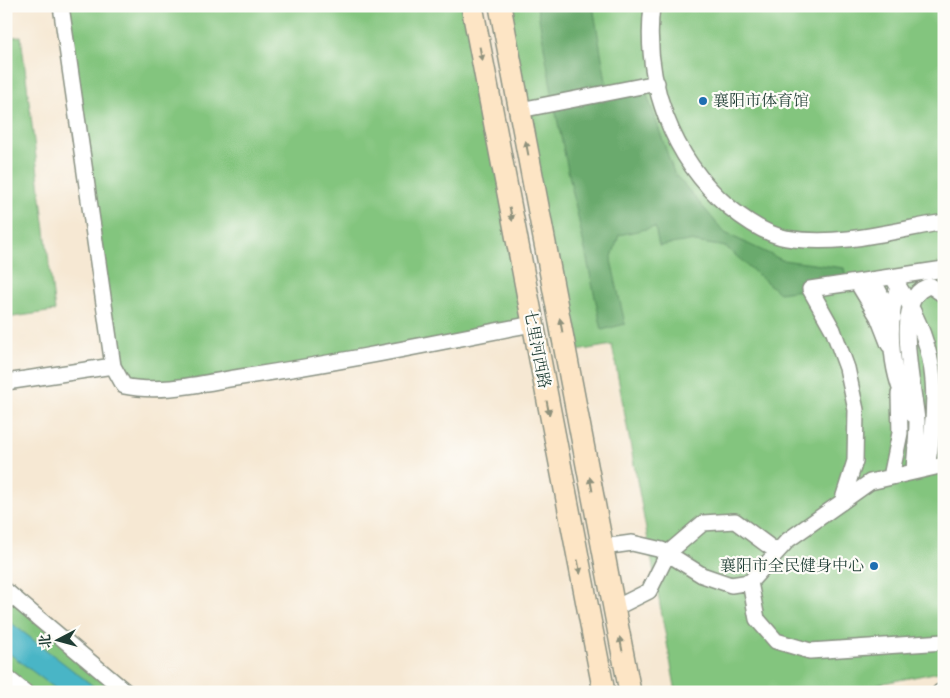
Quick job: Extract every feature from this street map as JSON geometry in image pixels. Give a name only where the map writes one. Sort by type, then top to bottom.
[{"type":"street","points":[[61,6],[112,366],[124,386],[143,390],[171,388],[310,367],[532,324]]},
{"type":"street","name":"七里河西路","points":[[472,6],[604,692]]},
{"type":"street","name":"七里河西路","points":[[500,6],[630,692]]},
{"type":"street","points":[[652,6],[649,48],[664,113],[686,158],[709,190],[746,221],[784,238],[831,242],[944,222]]},
{"type":"street","points":[[520,110],[657,83]]},
{"type":"street","points":[[842,502],[856,460],[856,410],[847,368],[839,345],[810,289],[873,280],[897,280],[944,269]]},
{"type":"street","points":[[873,280],[893,318],[908,354],[920,394],[939,420]]},
{"type":"street","points":[[897,280],[922,328],[930,356],[939,420],[921,470]]},
{"type":"street","points":[[894,366],[893,318],[897,280]]},
{"type":"street","points":[[857,282],[878,317],[890,348],[898,384],[900,433],[891,477]]},
{"type":"street","points":[[908,354],[907,321],[910,304],[920,289],[926,287],[931,286],[944,295]]},
{"type":"street","points":[[6,382],[112,366]]},
{"type":"street","points":[[912,371],[921,470]]},
{"type":"street","points":[[898,384],[917,421],[944,456]]},
{"type":"street","points":[[603,547],[632,543],[662,550],[702,575],[731,585],[750,582],[788,540],[870,482],[944,465]]},
{"type":"street","points":[[614,608],[649,591],[668,553],[703,523],[735,521],[777,552]]},
{"type":"street","points":[[750,582],[757,619],[776,642],[810,651],[944,642]]},
{"type":"street","points":[[6,592],[126,692]]},
{"type":"street","points":[[6,677],[25,692]]},
{"type":"street","points":[[940,692],[944,691]]},
{"type":"green space","points":[[61,6],[472,6],[532,324],[310,367],[124,386],[113,366]]},
{"type":"green space","points":[[496,6],[944,6],[944,671],[839,692],[676,692],[612,345],[559,354]]},
{"type":"green space","points":[[537,6],[593,6],[608,93],[644,86],[674,173],[725,233],[782,260],[844,268],[847,284],[779,293],[726,247],[689,241],[659,246],[655,227],[619,235],[611,260],[625,324],[602,330],[554,104]]},
{"type":"green space","points":[[21,36],[55,311],[6,318],[6,38]]},
{"type":"green space","points":[[6,591],[126,692],[6,692]]},
{"type":"water","points":[[6,619],[101,692],[60,692],[6,651]]},
{"type":"place","name":"襄阳市体育馆","points":[[703,101]]},
{"type":"place","name":"襄阳市全民健身中心","points":[[874,566]]}]
